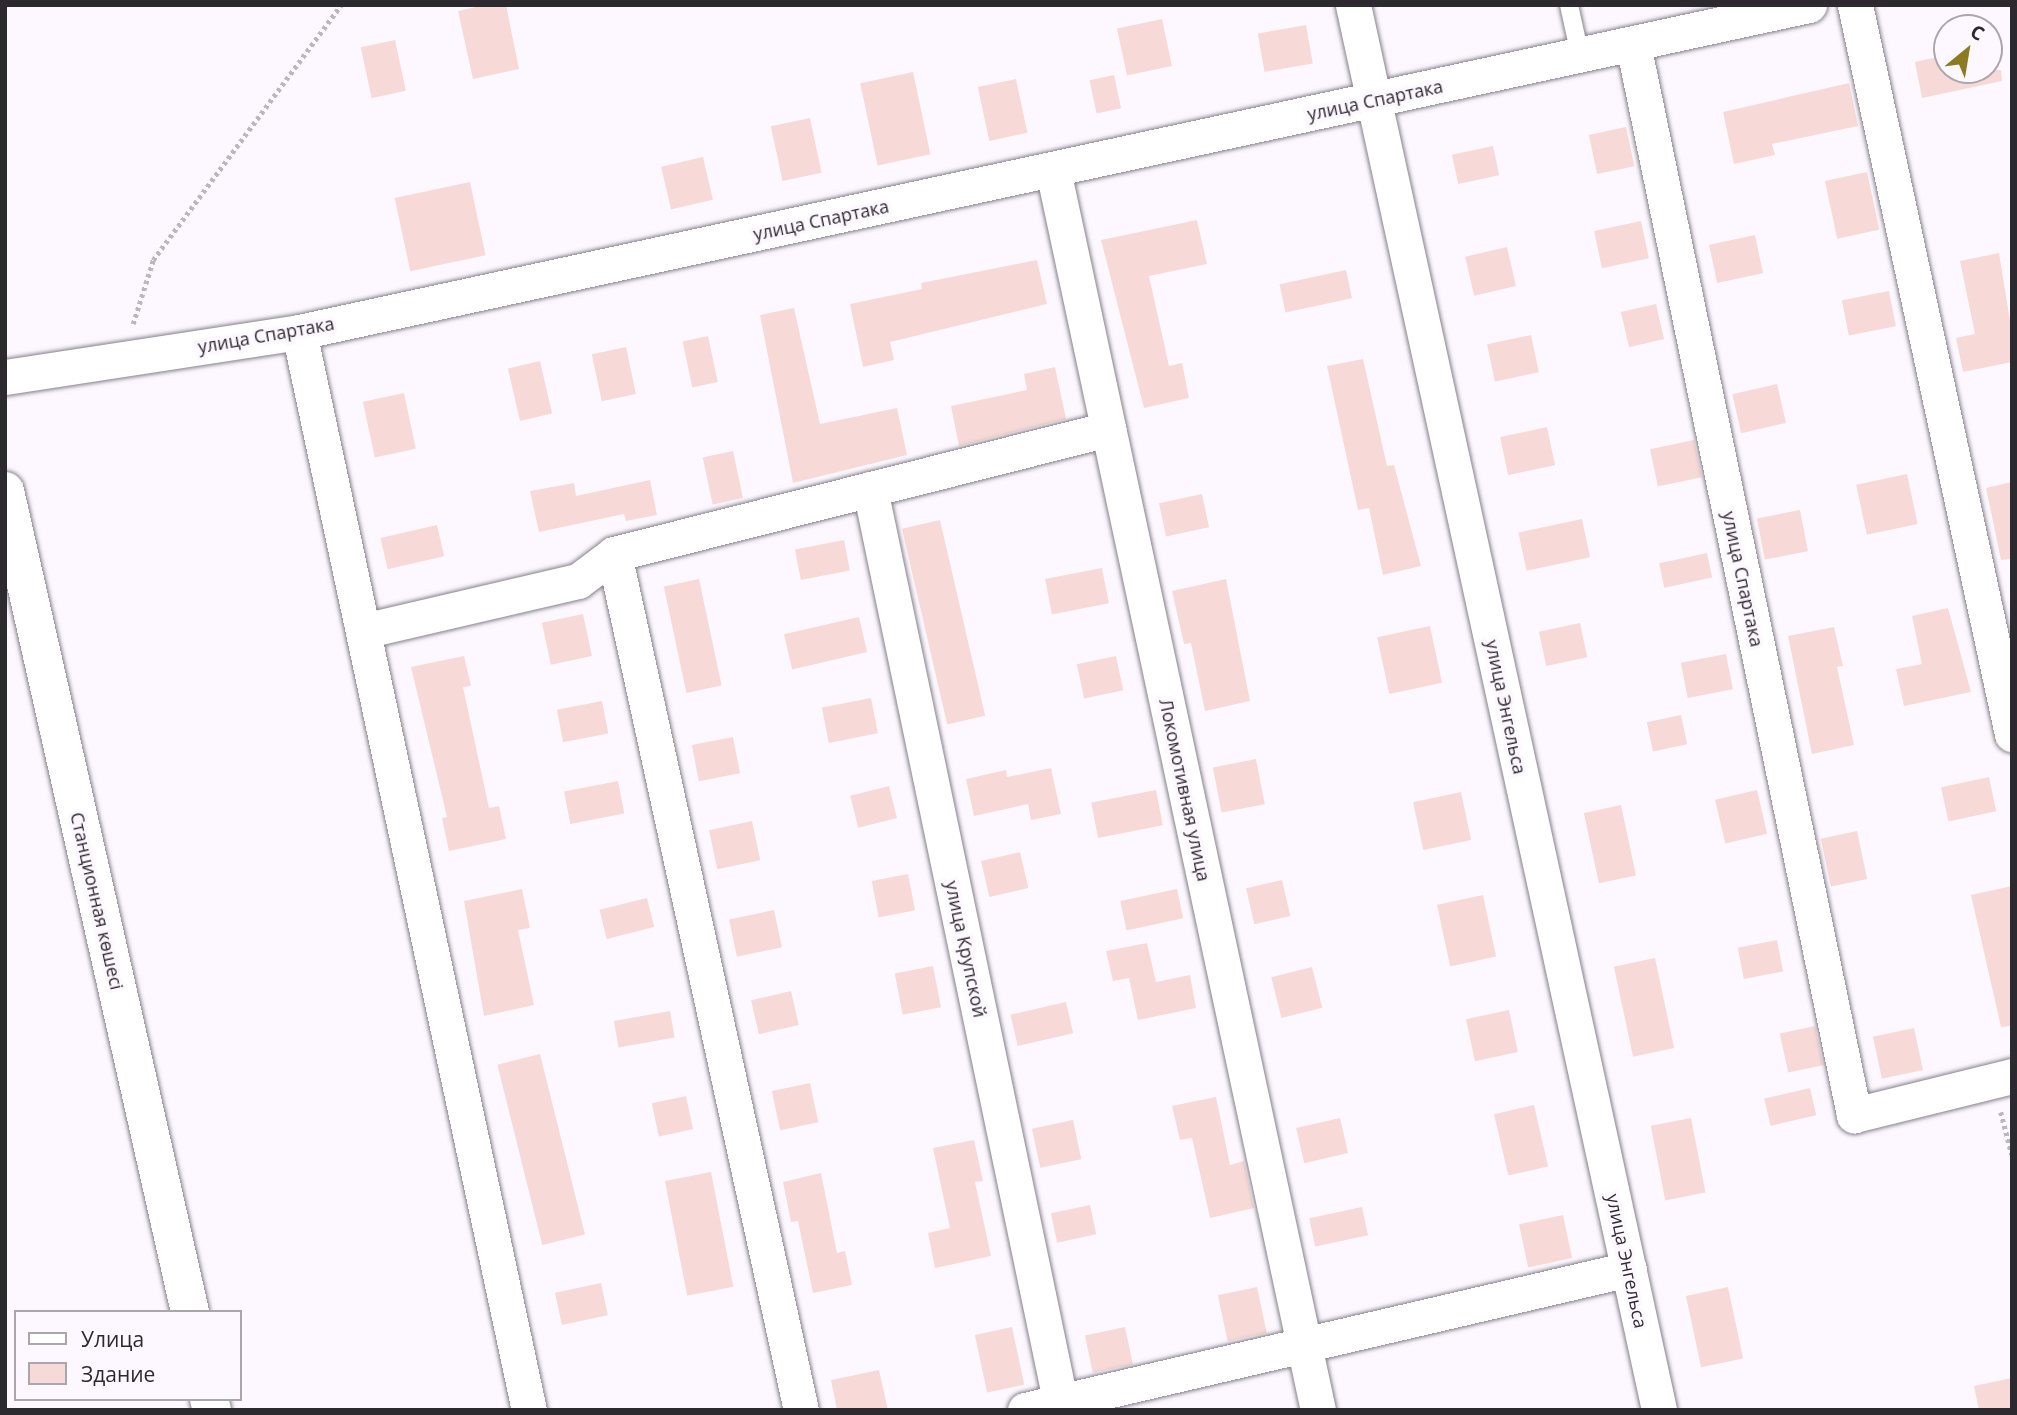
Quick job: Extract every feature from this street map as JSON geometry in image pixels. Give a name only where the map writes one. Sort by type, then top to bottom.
[{"type":"street","name":"улица Энгельса","points":[[1353,5],[1659,1410]]},
{"type":"street","points":[[1855,5],[2012,734]]},
{"type":"street","name":"улица Спартака","points":[[5,377],[299,332],[1802,6]]},
{"type":"street","name":"улица Спартака","points":[[1633,44],[1854,1115],[2002,1078]]},
{"type":"street","name":"Локомотивная улица","points":[[1053,170],[1318,1410]]},
{"type":"street","points":[[299,332],[529,1410]]},
{"type":"street","points":[[363,631],[578,581],[614,554],[1108,429]]},
{"type":"street","name":"улица Крупской","points":[[870,489],[1061,1405]]},
{"type":"street","name":"Станционная көшесі","points":[[5,491],[190,1310]]},
{"type":"street","points":[[614,554],[801,1410]]},
{"type":"street","points":[[1025,1410],[1061,1405],[1304,1344],[1629,1269]]},
{"type":"lane","points":[[1569,5],[1580,55]]},
{"type":"path","points":[[122,359],[153,260],[341,5]]},
{"type":"path","points":[[2002,1078],[2012,1155]]},
{"type":"building","points":[[485,5],[506,5],[519,69],[473,79],[458,11]]},
{"type":"building","points":[[1162,19],[1172,66],[1127,76],[1117,29]]},
{"type":"building","points":[[1306,25],[1313,63],[1265,72],[1258,34]]},
{"type":"building","points":[[395,40],[406,91],[372,98],[361,47]]},
{"type":"building","points":[[1933,58],[1933,84],[1988,84],[1922,98],[1915,62]]},
{"type":"building","points":[[913,72],[930,154],[878,165],[860,83]]},
{"type":"building","points":[[1114,75],[1121,108],[1097,113],[1090,80]]},
{"type":"building","points":[[1016,79],[1027,133],[989,141],[978,87]]},
{"type":"building","points":[[1849,83],[1858,126],[1772,144],[1775,155],[1734,164],[1723,112]]},
{"type":"building","points":[[810,118],[822,173],[783,181],[771,126]]},
{"type":"building","points":[[1626,127],[1634,166],[1597,174],[1589,135]]},
{"type":"building","points":[[1493,146],[1499,175],[1458,184],[1452,155]]},
{"type":"building","points":[[703,157],[713,200],[671,210],[661,167]]},
{"type":"building","points":[[1867,172],[1879,230],[1837,239],[1825,181]]},
{"type":"building","points":[[470,182],[486,255],[410,271],[395,198]]},
{"type":"building","points":[[1197,220],[1207,264],[1149,276],[1169,366],[1182,363],[1189,398],[1144,408],[1101,240]]},
{"type":"building","points":[[1641,221],[1649,258],[1602,268],[1594,231]]},
{"type":"building","points":[[1755,235],[1763,273],[1717,283],[1709,245]]},
{"type":"building","points":[[1507,247],[1516,286],[1474,296],[1465,257]]},
{"type":"building","points":[[1999,253],[2012,333],[2012,362],[1963,372],[1956,338],[1975,334],[1960,261]]},
{"type":"building","points":[[1037,260],[1047,304],[890,342],[894,360],[863,367],[850,304],[922,289],[921,283]]},
{"type":"building","points":[[1346,270],[1352,298],[1286,313],[1279,284]]},
{"type":"building","points":[[1889,291],[1896,326],[1849,335],[1842,300]]},
{"type":"building","points":[[1656,304],[1664,339],[1629,347],[1621,312]]},
{"type":"building","points":[[794,308],[820,424],[897,408],[907,455],[793,483],[760,315]]},
{"type":"building","points":[[1531,335],[1539,372],[1495,382],[1487,344]]},
{"type":"building","points":[[708,336],[718,382],[692,387],[683,341]]},
{"type":"building","points":[[626,347],[636,394],[602,401],[592,354]]},
{"type":"building","points":[[1363,359],[1387,466],[1394,465],[1421,566],[1383,575],[1369,508],[1358,510],[1327,366]]},
{"type":"building","points":[[540,361],[552,414],[520,421],[508,368]]},
{"type":"building","points":[[1055,367],[1066,419],[959,446],[951,406],[1027,390],[1024,374]]},
{"type":"building","points":[[1777,384],[1786,423],[1741,433],[1732,394]]},
{"type":"building","points":[[404,393],[416,449],[375,457],[363,402]]},
{"type":"building","points":[[1547,427],[1555,465],[1508,475],[1500,437]]},
{"type":"building","points":[[1694,440],[1702,477],[1658,487],[1650,449]]},
{"type":"building","points":[[733,451],[743,498],[713,504],[703,457]]},
{"type":"building","points":[[1907,474],[1918,524],[1867,535],[1856,485]]},
{"type":"building","points":[[650,480],[657,515],[626,521],[624,514],[539,532],[530,491],[574,483],[576,496]]},
{"type":"building","points":[[2012,482],[2012,559],[2001,560],[1986,488]]},
{"type":"building","points":[[1202,494],[1209,527],[1166,536],[1159,503]]},
{"type":"building","points":[[1800,510],[1808,551],[1765,560],[1757,518]]},
{"type":"building","points":[[1582,519],[1590,557],[1527,571],[1518,533]]},
{"type":"building","points":[[940,520],[985,716],[947,725],[902,529]]},
{"type":"building","points":[[437,525],[444,556],[388,569],[380,538]]},
{"type":"building","points":[[844,540],[850,570],[801,580],[795,550]]},
{"type":"building","points":[[1707,553],[1712,577],[1664,588],[1659,563]]},
{"type":"building","points":[[1102,568],[1109,603],[1052,614],[1045,579]]},
{"type":"building","points":[[699,579],[722,686],[686,693],[664,586]]},
{"type":"building","points":[[1226,579],[1250,701],[1205,711],[1191,643],[1184,644],[1172,591]]},
{"type":"building","points":[[1948,608],[1971,692],[1904,706],[1896,669],[1922,664],[1912,616]]},
{"type":"building","points":[[583,614],[592,656],[551,665],[542,623]]},
{"type":"building","points":[[859,617],[867,652],[792,669],[784,634]]},
{"type":"building","points":[[1580,623],[1587,657],[1546,666],[1539,632]]},
{"type":"building","points":[[1430,626],[1442,683],[1389,694],[1377,637]]},
{"type":"building","points":[[1834,627],[1843,666],[1837,667],[1854,745],[1812,754],[1788,636]]},
{"type":"building","points":[[1726,654],[1733,689],[1688,698],[1681,663]]},
{"type":"building","points":[[464,656],[471,686],[463,687],[489,808],[499,806],[506,839],[449,851],[442,818],[447,817],[411,667]]},
{"type":"building","points":[[1116,656],[1123,690],[1084,699],[1077,664]]},
{"type":"building","points":[[871,698],[878,733],[829,743],[822,708]]},
{"type":"building","points":[[602,701],[608,733],[563,742],[557,710]]},
{"type":"building","points":[[1681,715],[1687,744],[1653,752],[1647,722]]},
{"type":"building","points":[[733,737],[740,773],[699,781],[692,745]]},
{"type":"building","points":[[1256,759],[1265,804],[1222,813],[1213,767]]},
{"type":"building","points":[[1051,768],[1061,814],[1031,820],[1028,804],[974,816],[966,779],[1006,770],[1007,777]]},
{"type":"building","points":[[1989,777],[1996,811],[1948,821],[1941,787]]},
{"type":"building","points":[[618,781],[624,813],[570,824],[564,791]]},
{"type":"building","points":[[889,786],[897,818],[858,828],[850,796]]},
{"type":"building","points":[[1156,790],[1163,825],[1098,838],[1091,803]]},
{"type":"building","points":[[1757,790],[1767,834],[1725,844],[1715,800]]},
{"type":"building","points":[[1461,792],[1471,840],[1423,850],[1413,802]]},
{"type":"building","points":[[1621,805],[1636,875],[1599,883],[1584,813]]},
{"type":"building","points":[[752,821],[760,860],[717,869],[709,830]]},
{"type":"building","points":[[1857,831],[1867,879],[1831,887],[1821,839]]},
{"type":"building","points":[[1020,852],[1028,888],[989,897],[981,861]]},
{"type":"building","points":[[908,874],[915,910],[879,917],[872,881]]},
{"type":"building","points":[[1282,880],[1290,916],[1254,924],[1246,888]]},
{"type":"building","points":[[2012,886],[2012,1026],[2001,1027],[1971,895]]},
{"type":"building","points":[[522,889],[530,928],[518,930],[534,1005],[484,1016],[464,901]]},
{"type":"building","points":[[1177,889],[1183,918],[1127,930],[1120,901]]},
{"type":"building","points":[[1483,895],[1496,957],[1450,966],[1437,905]]},
{"type":"building","points":[[647,898],[654,927],[607,939],[599,910]]},
{"type":"building","points":[[774,910],[782,947],[737,957],[729,920]]},
{"type":"building","points":[[1777,940],[1783,971],[1744,979],[1738,948]]},
{"type":"building","points":[[1147,943],[1156,982],[1190,975],[1196,1008],[1138,1020],[1129,978],[1113,981],[1106,951]]},
{"type":"building","points":[[1655,958],[1674,1048],[1633,1057],[1614,967]]},
{"type":"building","points":[[933,966],[941,1007],[903,1015],[895,973]]},
{"type":"building","points":[[1312,967],[1322,1008],[1281,1018],[1271,977]]},
{"type":"building","points":[[791,991],[799,1025],[759,1034],[751,1000]]},
{"type":"building","points":[[1066,1002],[1073,1033],[1018,1046],[1010,1015]]},
{"type":"building","points":[[1509,1010],[1518,1052],[1475,1061],[1466,1019]]},
{"type":"building","points":[[670,1011],[675,1038],[619,1047],[614,1021]]},
{"type":"building","points":[[1815,1026],[1823,1065],[1788,1073],[1780,1033]]},
{"type":"building","points":[[1914,1028],[1923,1070],[1882,1079],[1873,1037]]},
{"type":"building","points":[[540,1054],[585,1234],[542,1245],[497,1065]]},
{"type":"building","points":[[810,1083],[818,1122],[780,1130],[772,1091]]},
{"type":"building","points":[[1810,1088],[1816,1115],[1771,1126],[1764,1099]]},
{"type":"building","points":[[686,1096],[693,1129],[659,1137],[652,1103]]},
{"type":"building","points":[[1216,1097],[1230,1165],[1244,1161],[1254,1208],[1210,1218],[1192,1138],[1180,1140],[1172,1106]]},
{"type":"building","points":[[1534,1105],[1548,1166],[1508,1176],[1494,1114]]},
{"type":"building","points":[[1340,1118],[1348,1153],[1304,1163],[1296,1128]]},
{"type":"building","points":[[1691,1118],[1706,1193],[1665,1200],[1651,1126]]},
{"type":"building","points":[[1073,1120],[1081,1159],[1040,1168],[1032,1129]]},
{"type":"building","points":[[974,1140],[983,1181],[975,1182],[991,1256],[935,1268],[928,1233],[950,1228],[933,1148]]},
{"type":"building","points":[[711,1172],[733,1287],[687,1296],[665,1181]]},
{"type":"building","points":[[821,1173],[837,1253],[845,1251],[852,1285],[813,1293],[798,1221],[791,1222],[783,1182]]},
{"type":"building","points":[[1090,1205],[1096,1234],[1057,1243],[1051,1213]]},
{"type":"building","points":[[1362,1207],[1368,1235],[1315,1247],[1309,1218]]},
{"type":"building","points":[[1563,1215],[1572,1258],[1528,1267],[1519,1224]]},
{"type":"building","points":[[601,1283],[608,1315],[562,1325],[555,1293]]},
{"type":"building","points":[[1257,1287],[1267,1333],[1228,1341],[1218,1295]]},
{"type":"building","points":[[1728,1287],[1743,1358],[1701,1367],[1686,1296]]},
{"type":"building","points":[[1012,1327],[1024,1385],[987,1393],[975,1335]]},
{"type":"building","points":[[1125,1327],[1133,1364],[1093,1373],[1085,1336]]},
{"type":"building","points":[[879,1370],[888,1410],[837,1410],[831,1380]]},
{"type":"building","points":[[2012,1378],[2012,1410],[1979,1410],[1974,1386]]}]
